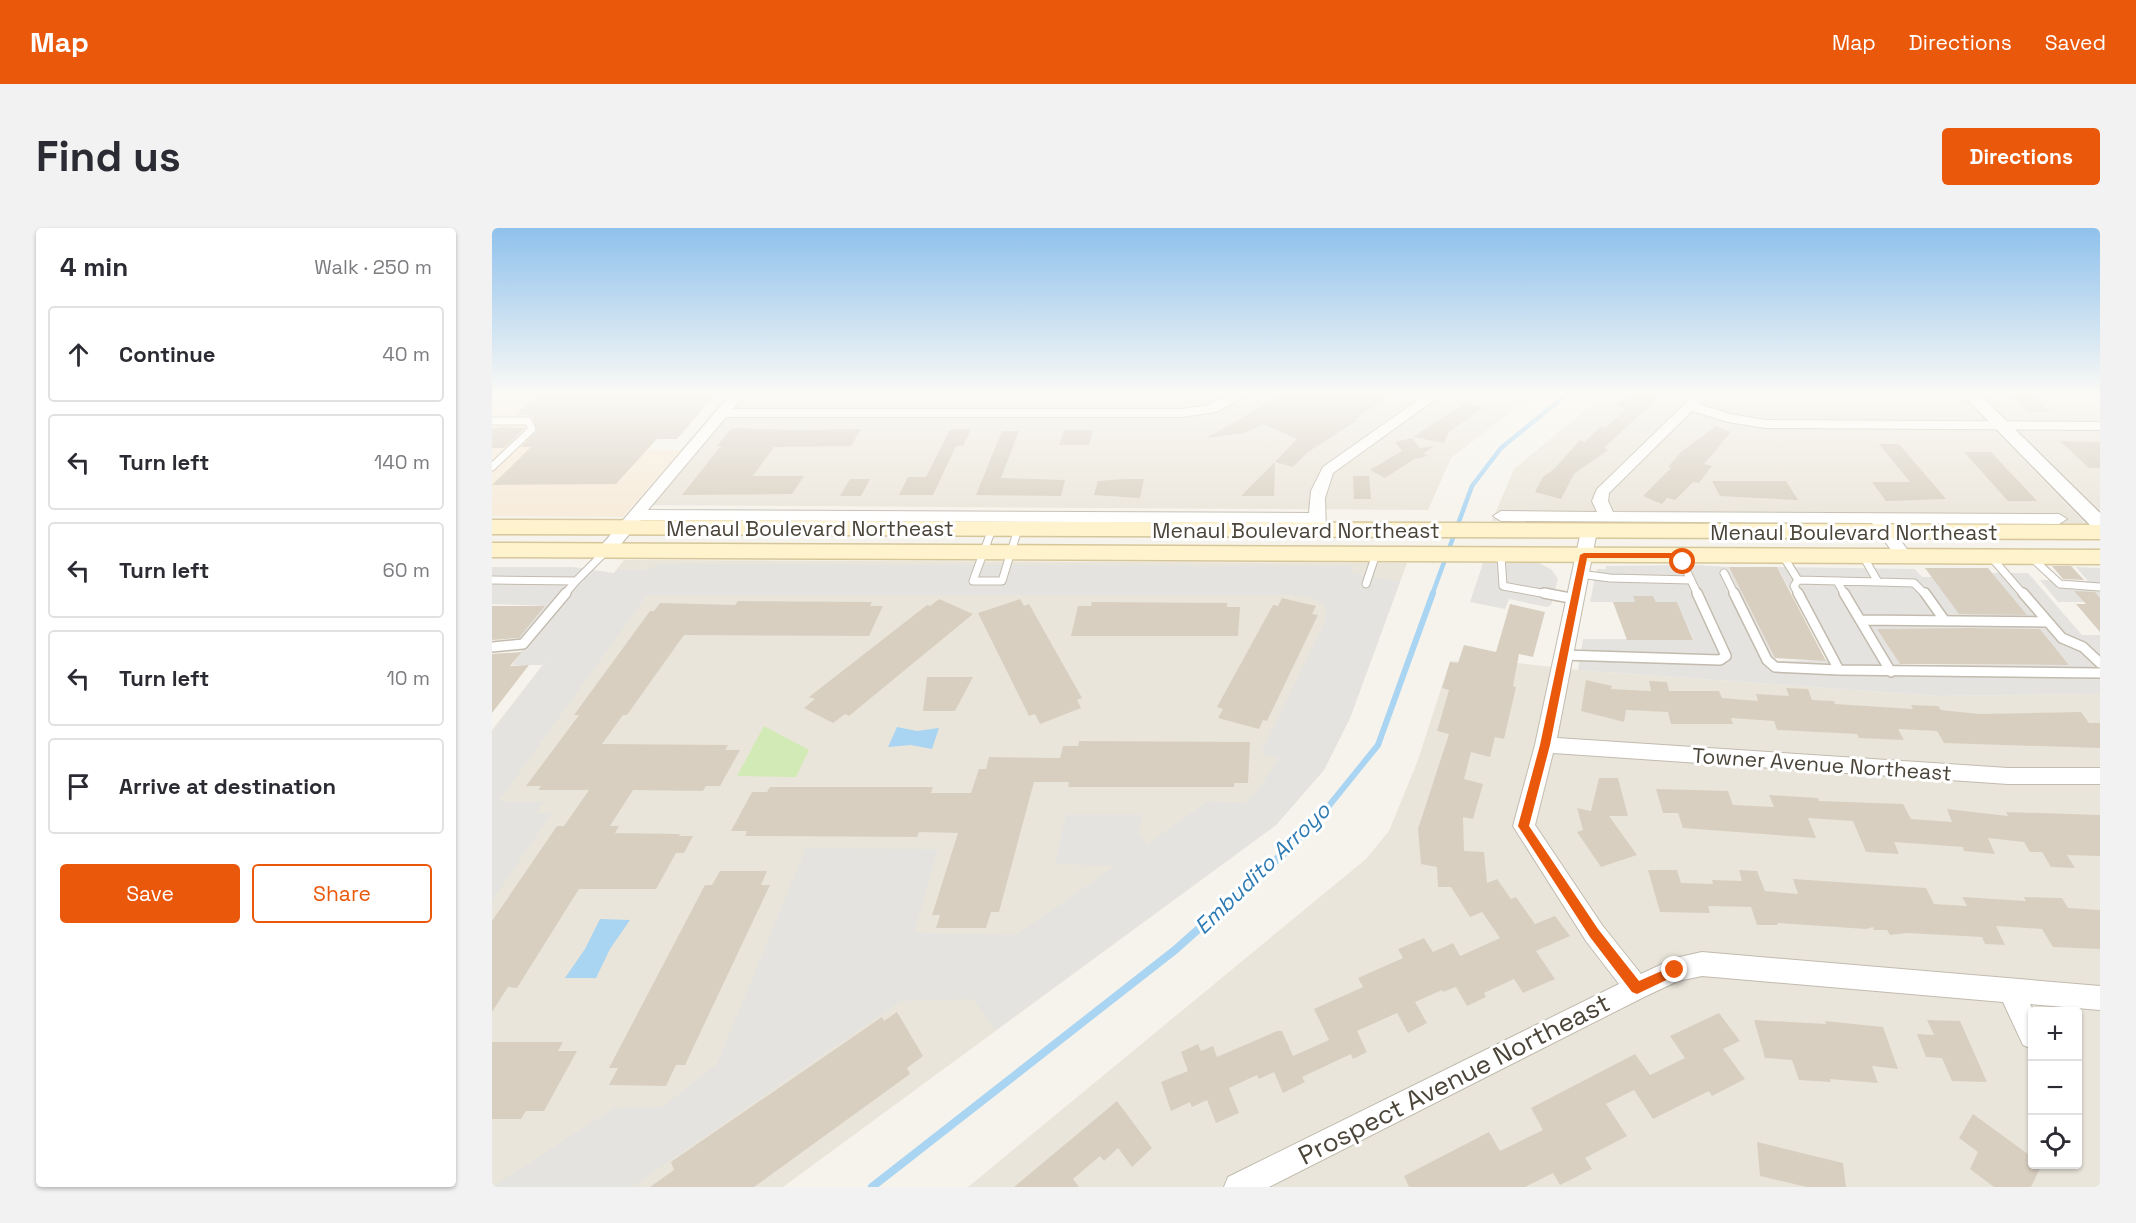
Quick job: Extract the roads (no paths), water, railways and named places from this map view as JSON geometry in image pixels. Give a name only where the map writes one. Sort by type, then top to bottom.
[{"type":"main road","name":"Menaul Boulevard Northeast","points":[[492,526],[630,521],[992,529],[1317,524],[1416,531],[1499,524],[1589,531],[1883,526],[2100,532]]},
{"type":"main road","name":"Menaul Boulevard Northeast","points":[[492,550],[1501,555],[1582,565],[1679,555],[2100,557]]},
{"type":"street","points":[[606,551],[699,440]]},
{"type":"street","points":[[630,521],[1317,524],[1318,489],[1328,470],[1371,440]]},
{"type":"street","points":[[1607,517],[1600,501],[1602,492],[1655,440]]},
{"type":"street","points":[[2015,440],[2100,524]]},
{"type":"street","points":[[1499,524],[1607,517],[1883,526],[2059,519]]},
{"type":"street","points":[[1883,526],[1904,556]]},
{"type":"street","points":[[1589,531],[1545,745],[1524,826],[1594,933],[1637,988]]},
{"type":"street","name":"Towner Avenue Northeast","points":[[1545,745],[2008,776],[2100,776]]},
{"type":"street","name":"Prospect Avenue Northeast","points":[[1238,1187],[1637,988],[1675,970],[1702,964],[2100,998]]},
{"type":"street","points":[[2011,991],[2028,1027]]},
{"type":"lane","points":[[492,467],[521,440]]},
{"type":"lane","points":[[992,529],[973,581],[1002,581],[1018,529]]},
{"type":"lane","points":[[492,647],[523,644],[576,581],[606,551]]},
{"type":"lane","points":[[1366,584],[1376,554]]},
{"type":"lane","points":[[1501,555],[1503,586],[1575,599]]},
{"type":"lane","points":[[1563,655],[1720,660],[1726,656],[1679,555]]},
{"type":"lane","points":[[1783,556],[1798,580]]},
{"type":"lane","points":[[1863,556],[1878,582]]},
{"type":"lane","points":[[1991,557],[2062,638],[2083,647],[2100,663]]},
{"type":"lane","points":[[2031,557],[2054,583],[2061,586],[2100,587]]},
{"type":"lane","points":[[1582,565],[1610,578],[1690,580]]},
{"type":"lane","points":[[1724,573],[1767,660],[1775,667],[1891,672],[2100,673]]},
{"type":"lane","points":[[492,580],[576,581]]},
{"type":"lane","points":[[1798,580],[1914,583],[1920,586],[1945,621]]},
{"type":"lane","points":[[1798,580],[1794,586],[1839,670]]},
{"type":"lane","points":[[1838,581],[1891,672]]},
{"type":"lane","points":[[1861,620],[2049,622]]},
{"type":"water","points":[[897,727],[917,731],[939,728],[932,749],[911,745],[888,747]]},
{"type":"water","points":[[600,919],[630,920],[610,949],[596,978],[565,978],[585,949]]},
{"type":"waterway","name":"Embudito Arroyo","points":[[1432,595],[1472,486],[1501,448],[1511,440]]},
{"type":"waterway","name":"Embudito Arroyo","points":[[1283,853],[1311,828],[1378,745],[1433,593]]},
{"type":"waterway","name":"Embudito Arroyo","points":[[872,1187],[1175,950],[1285,852]]}]
